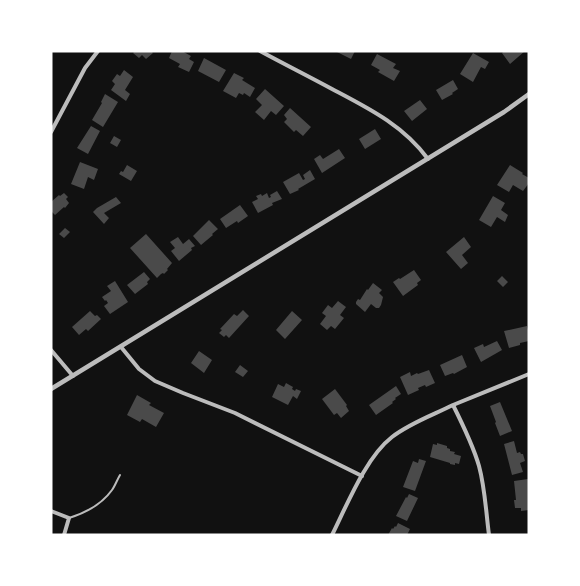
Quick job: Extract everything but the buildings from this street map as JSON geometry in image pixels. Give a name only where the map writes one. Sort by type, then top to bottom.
[{"type":"street","points":[[51,132],[85,68],[98,51]]},
{"type":"street","points":[[260,51],[374,112],[394,125],[418,145],[428,159]]},
{"type":"street","points":[[51,389],[428,159],[504,112],[529,94]]},
{"type":"street","points":[[121,347],[139,369],[155,381],[235,413],[362,476]]},
{"type":"street","points":[[51,350],[74,376]]},
{"type":"street","points":[[332,535],[375,454],[391,437],[453,405],[529,374]]},
{"type":"street","points":[[453,405],[479,466],[484,490],[489,535]]},
{"type":"street","points":[[51,511],[69,518],[64,535]]},
{"type":"lane","points":[[69,518],[84,514],[99,503],[112,490],[120,475]]}]
